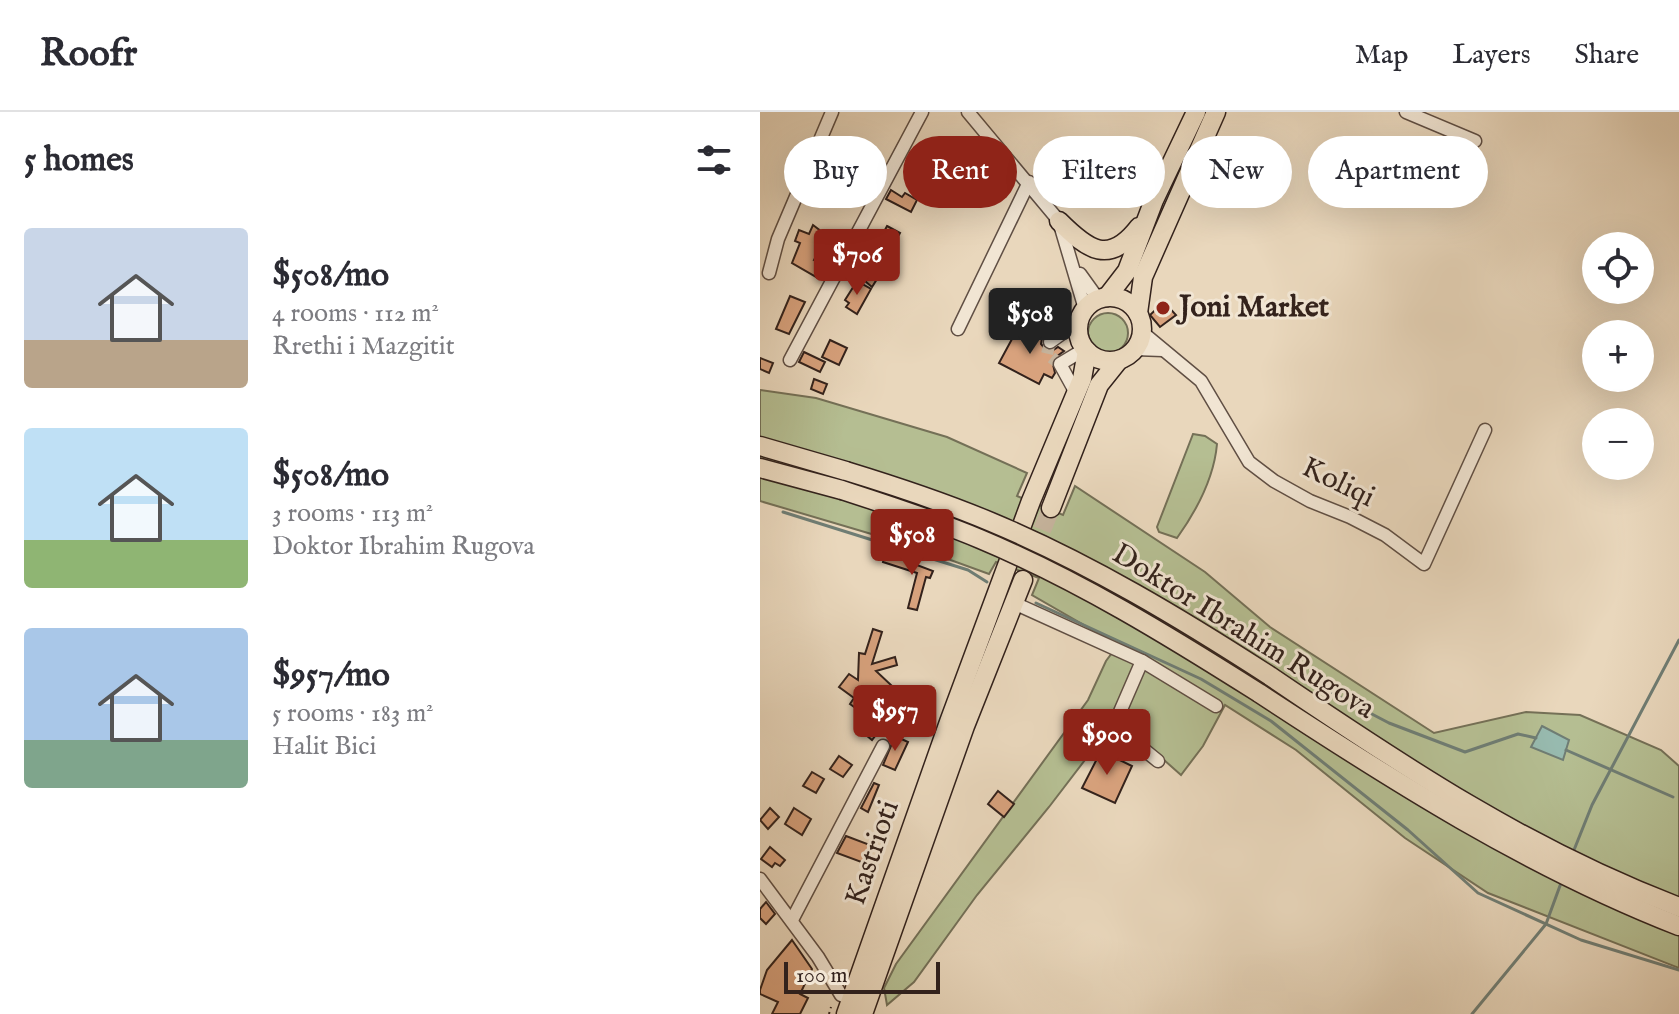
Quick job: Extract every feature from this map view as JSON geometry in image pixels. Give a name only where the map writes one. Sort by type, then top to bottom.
[{"type":"highway","points":[[1165,177],[1196,112]]},
{"type":"highway","points":[[1051,508],[1099,385],[1134,339],[1143,277],[1216,112]]},
{"type":"highway","points":[[1059,221],[1085,246],[1104,251],[1127,242],[1148,208]]},
{"type":"highway","points":[[1134,339],[1102,360],[1086,350],[1079,336],[1092,306],[1127,271],[1152,208]]},
{"type":"highway","points":[[1092,306],[1125,300],[1134,339]]},
{"type":"highway","name":"Kastrioti","points":[[853,1009],[954,708],[1031,501],[1086,366],[1086,350]]},
{"type":"highway","name":"Doktor Ibrahim Rugova","points":[[760,446],[846,471],[992,522],[1056,552],[1151,603],[1270,676],[1465,805],[1564,858],[1679,907]]},
{"type":"highway","name":"Doktor Ibrahim Rugova","points":[[760,468],[911,512],[1034,564],[1146,623],[1399,785],[1490,838],[1538,863],[1679,926]]},
{"type":"highway","name":"Kastrioti","points":[[853,1009],[1023,580]]},
{"type":"street","points":[[769,273],[778,239],[832,112]]},
{"type":"street","points":[[790,360],[922,112]]},
{"type":"street","points":[[968,112],[1059,221],[1092,306],[1050,342]]},
{"type":"street","points":[[1406,112],[1463,136]]},
{"type":"street","points":[[958,329],[1029,182]]},
{"type":"street","name":"Koliqi","points":[[1134,339],[1173,355],[1201,381],[1249,462],[1274,481],[1310,501],[1385,535],[1424,564],[1485,430]]},
{"type":"street","points":[[1076,393],[1060,364],[1086,350]]},
{"type":"street","points":[[1014,603],[1142,661],[1216,706]]},
{"type":"street","points":[[1142,661],[1116,721],[1126,735],[1158,761]]},
{"type":"street","points":[[792,920],[883,746]]},
{"type":"street","points":[[760,879],[853,1009]]},
{"type":"path","points":[[829,1014],[831,1007],[836,1009],[834,1014]]},
{"type":"green space","points":[[1108,313],[1122,319],[1128,333],[1122,347],[1108,353],[1094,347],[1088,333],[1094,319]]},
{"type":"green space","points":[[760,390],[816,398],[947,437],[1027,473],[1017,496],[1063,515],[1075,486],[1205,572],[1270,627],[1434,733],[1526,712],[1580,715],[1661,750],[1679,766],[1679,968],[1488,893],[1405,838],[1296,750],[1225,705],[1203,746],[1181,775],[1112,714],[1088,756],[977,895],[914,982],[887,1005],[884,988],[896,964],[1088,700],[1112,653],[1162,670],[1032,595],[1039,578],[996,562],[989,574],[912,546],[760,501]]},
{"type":"green space","points":[[1193,434],[1205,436],[1217,444],[1215,457],[1203,493],[1177,538],[1159,532],[1157,527]]},
{"type":"water","points":[[1542,726],[1569,740],[1563,760],[1531,747]]},
{"type":"building","points":[[891,190],[903,196],[903,208],[887,200]]},
{"type":"building","points":[[813,225],[839,245],[833,253],[823,244],[814,260],[825,265],[818,278],[792,263],[800,243],[795,241],[799,230],[809,234]]},
{"type":"building","points":[[887,226],[900,233],[885,261],[872,254]]},
{"type":"building","points":[[853,266],[877,279],[872,287],[851,269]]},
{"type":"building","points":[[857,281],[871,289],[857,314],[846,307],[849,303],[845,300]]},
{"type":"building","points":[[790,296],[805,302],[789,334],[776,329]]},
{"type":"building","name":"Joni Market","points":[[1164,302],[1176,315],[1160,327],[1150,315]]},
{"type":"building","points":[[1019,326],[1042,338],[1041,344],[1046,350],[1052,351],[1058,347],[1064,351],[1052,360],[1055,373],[1052,378],[1044,374],[1039,384],[999,363]]},
{"type":"building","points":[[830,340],[847,348],[839,365],[822,357]]},
{"type":"building","points":[[804,352],[825,362],[820,372],[799,362]]},
{"type":"building","points":[[760,358],[773,363],[769,373],[760,369]]},
{"type":"building","points":[[814,379],[827,384],[823,394],[811,389]]},
{"type":"building","points":[[885,553],[933,571],[930,578],[926,577],[917,610],[908,608],[917,573],[883,562]]},
{"type":"building","points":[[873,629],[882,632],[872,664],[895,657],[897,665],[876,671],[891,685],[876,702],[887,710],[884,714],[899,725],[892,734],[882,727],[872,740],[859,729],[868,717],[850,704],[854,698],[839,687],[849,674],[858,680],[859,653],[865,654]]},
{"type":"building","points":[[895,736],[908,742],[895,770],[883,765]]},
{"type":"building","points":[[1101,751],[1132,766],[1115,803],[1082,788]]},
{"type":"building","points":[[839,756],[852,765],[843,777],[830,769]]},
{"type":"building","points":[[812,772],[824,779],[816,793],[803,786]]},
{"type":"building","points":[[874,783],[879,785],[868,812],[861,808]]},
{"type":"building","points":[[998,791],[1014,804],[1004,817],[988,804]]},
{"type":"building","points":[[770,808],[779,817],[768,829],[760,820]]},
{"type":"building","points":[[794,808],[811,819],[802,835],[785,824]]},
{"type":"building","points":[[846,836],[870,845],[864,863],[837,853]]},
{"type":"building","points":[[770,847],[785,860],[780,866],[775,863],[772,867],[761,859]]},
{"type":"building","points":[[766,902],[775,914],[766,924],[760,918],[760,909]]},
{"type":"building","points":[[792,940],[812,969],[800,994],[808,998],[800,1014],[772,1014],[778,1002],[760,994],[760,990],[767,970]]},
{"type":"waterway","points":[[783,512],[968,570],[987,582]]},
{"type":"waterway","points":[[1036,603],[1201,679],[1271,721],[1408,830],[1478,893],[1581,940],[1679,970]]},
{"type":"waterway","points":[[1574,850],[1592,805],[1679,640]]},
{"type":"waterway","points":[[1328,691],[1389,723],[1465,752],[1518,734],[1536,738]]},
{"type":"waterway","points":[[1566,750],[1673,797]]},
{"type":"waterway","points":[[1472,1014],[1546,924],[1561,883]]},
{"type":"tunnel","points":[[1050,342],[1047,354],[1060,364]]},
{"type":"tunnel","points":[[1032,555],[1051,508]]},
{"type":"place","name":"Joni Market","points":[[1163,308]]}]
